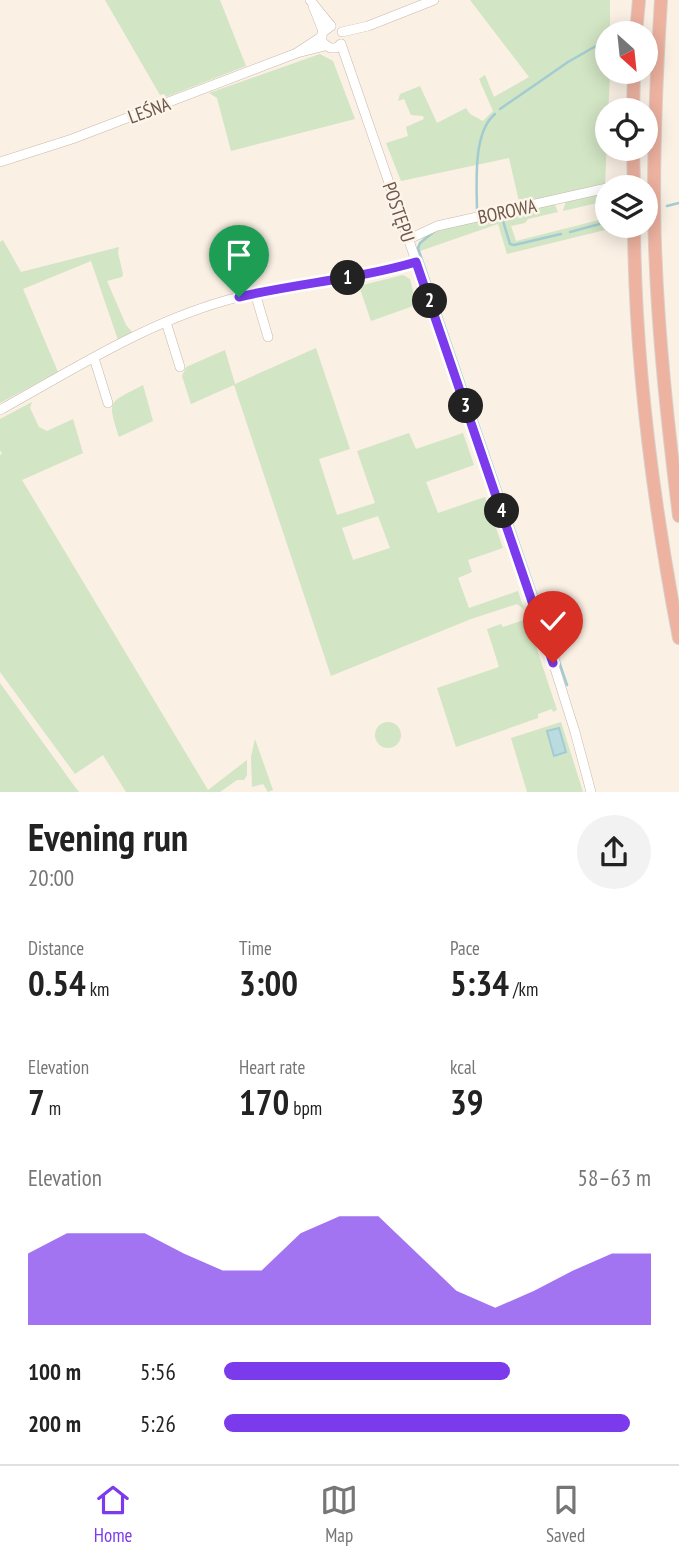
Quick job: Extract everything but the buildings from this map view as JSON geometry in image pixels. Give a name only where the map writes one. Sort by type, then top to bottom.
[{"type":"highway","points":[[637,21],[639,0]]},
{"type":"highway","points":[[661,0],[656,100],[654,242],[664,394],[679,516]]},
{"type":"highway","points":[[634,238],[637,306],[650,462],[679,638]]},
{"type":"street","name":"LEŚNA","points":[[0,162],[72,139],[332,38],[360,32],[368,26],[433,0]]},
{"type":"street","name":"POSTĘPU","points":[[311,2],[350,72],[534,605],[575,732],[591,792]]},
{"type":"street","name":"BOROWA","points":[[409,239],[437,226],[595,190]]},
{"type":"street","points":[[0,410],[166,322],[222,301],[307,282],[361,276],[416,262]]},
{"type":"street","points":[[255,293],[268,337]]},
{"type":"street","points":[[166,322],[180,367]]},
{"type":"street","points":[[94,358],[108,403]]},
{"type":"green space","points":[[105,0],[220,0],[246,66],[166,97],[164,94],[160,95]]},
{"type":"green space","points":[[470,0],[610,0],[610,21],[595,21],[595,84],[609,84],[609,98],[595,98],[595,161],[606,161],[605,175],[595,175],[595,187],[520,206],[509,158],[401,181],[386,143],[408,136],[406,127],[424,119],[423,116],[411,115],[404,99],[398,101],[400,94],[420,86],[437,123],[466,108],[470,114],[483,121],[493,111],[479,79],[485,75],[494,97],[529,77]]},
{"type":"green space","points":[[320,54],[333,61],[355,119],[231,151],[217,98],[209,93]]},
{"type":"green space","points":[[595,194],[595,204],[563,211],[566,201]]},
{"type":"green space","points":[[550,204],[555,205],[558,212],[511,226],[516,241],[595,221],[595,232],[507,254],[498,224],[417,251],[423,238],[437,228]]},
{"type":"green space","points":[[3,240],[21,272],[119,247],[122,277],[107,281],[126,325],[133,333],[118,340],[91,261],[23,289],[58,372],[0,403],[0,242]]},
{"type":"green space","points":[[403,275],[410,279],[419,304],[371,321],[359,286]]},
{"type":"green space","points":[[316,348],[350,449],[319,459],[337,515],[375,503],[357,451],[409,433],[416,449],[463,433],[474,465],[426,482],[438,513],[485,497],[503,548],[468,560],[472,572],[458,578],[469,608],[518,591],[524,609],[517,604],[471,619],[331,676],[234,385],[191,404],[182,376],[186,367],[225,350],[235,384]],"holes":[[[378,516],[390,548],[353,560],[342,528]]]},
{"type":"green space","points":[[143,385],[153,421],[119,437],[113,404]]},
{"type":"green space","points":[[32,402],[30,408],[39,427],[47,431],[73,419],[83,453],[22,480],[208,790],[247,760],[247,775],[244,780],[237,780],[220,792],[126,792],[103,755],[75,774],[0,672],[0,419]]},
{"type":"green space","points":[[527,619],[557,710],[538,714],[538,718],[456,747],[437,688],[499,667],[487,629]]},
{"type":"green space","points":[[0,683],[75,787],[79,792],[0,792]]},
{"type":"green space","points":[[388,722],[397,726],[401,735],[397,744],[388,748],[379,744],[375,735],[379,726]]},
{"type":"green space","points":[[561,722],[583,792],[527,792],[511,738]]},
{"type":"green space","points":[[255,739],[273,790],[268,792],[263,784],[252,787],[251,757]]},
{"type":"water","points":[[559,728],[566,752],[554,756],[547,731]]},
{"type":"waterway","points":[[500,109],[595,47]]},
{"type":"waterway","points":[[477,213],[479,146],[482,134],[495,114]]},
{"type":"waterway","points":[[667,206],[679,203]]},
{"type":"waterway","points":[[496,217],[503,221],[510,244],[561,234]]},
{"type":"waterway","points":[[570,232],[595,225]]},
{"type":"waterway","points":[[435,231],[420,243],[418,248],[567,685]]},
{"type":"route","points":[[239,297],[307,282],[361,276],[416,262],[553,663]]}]
